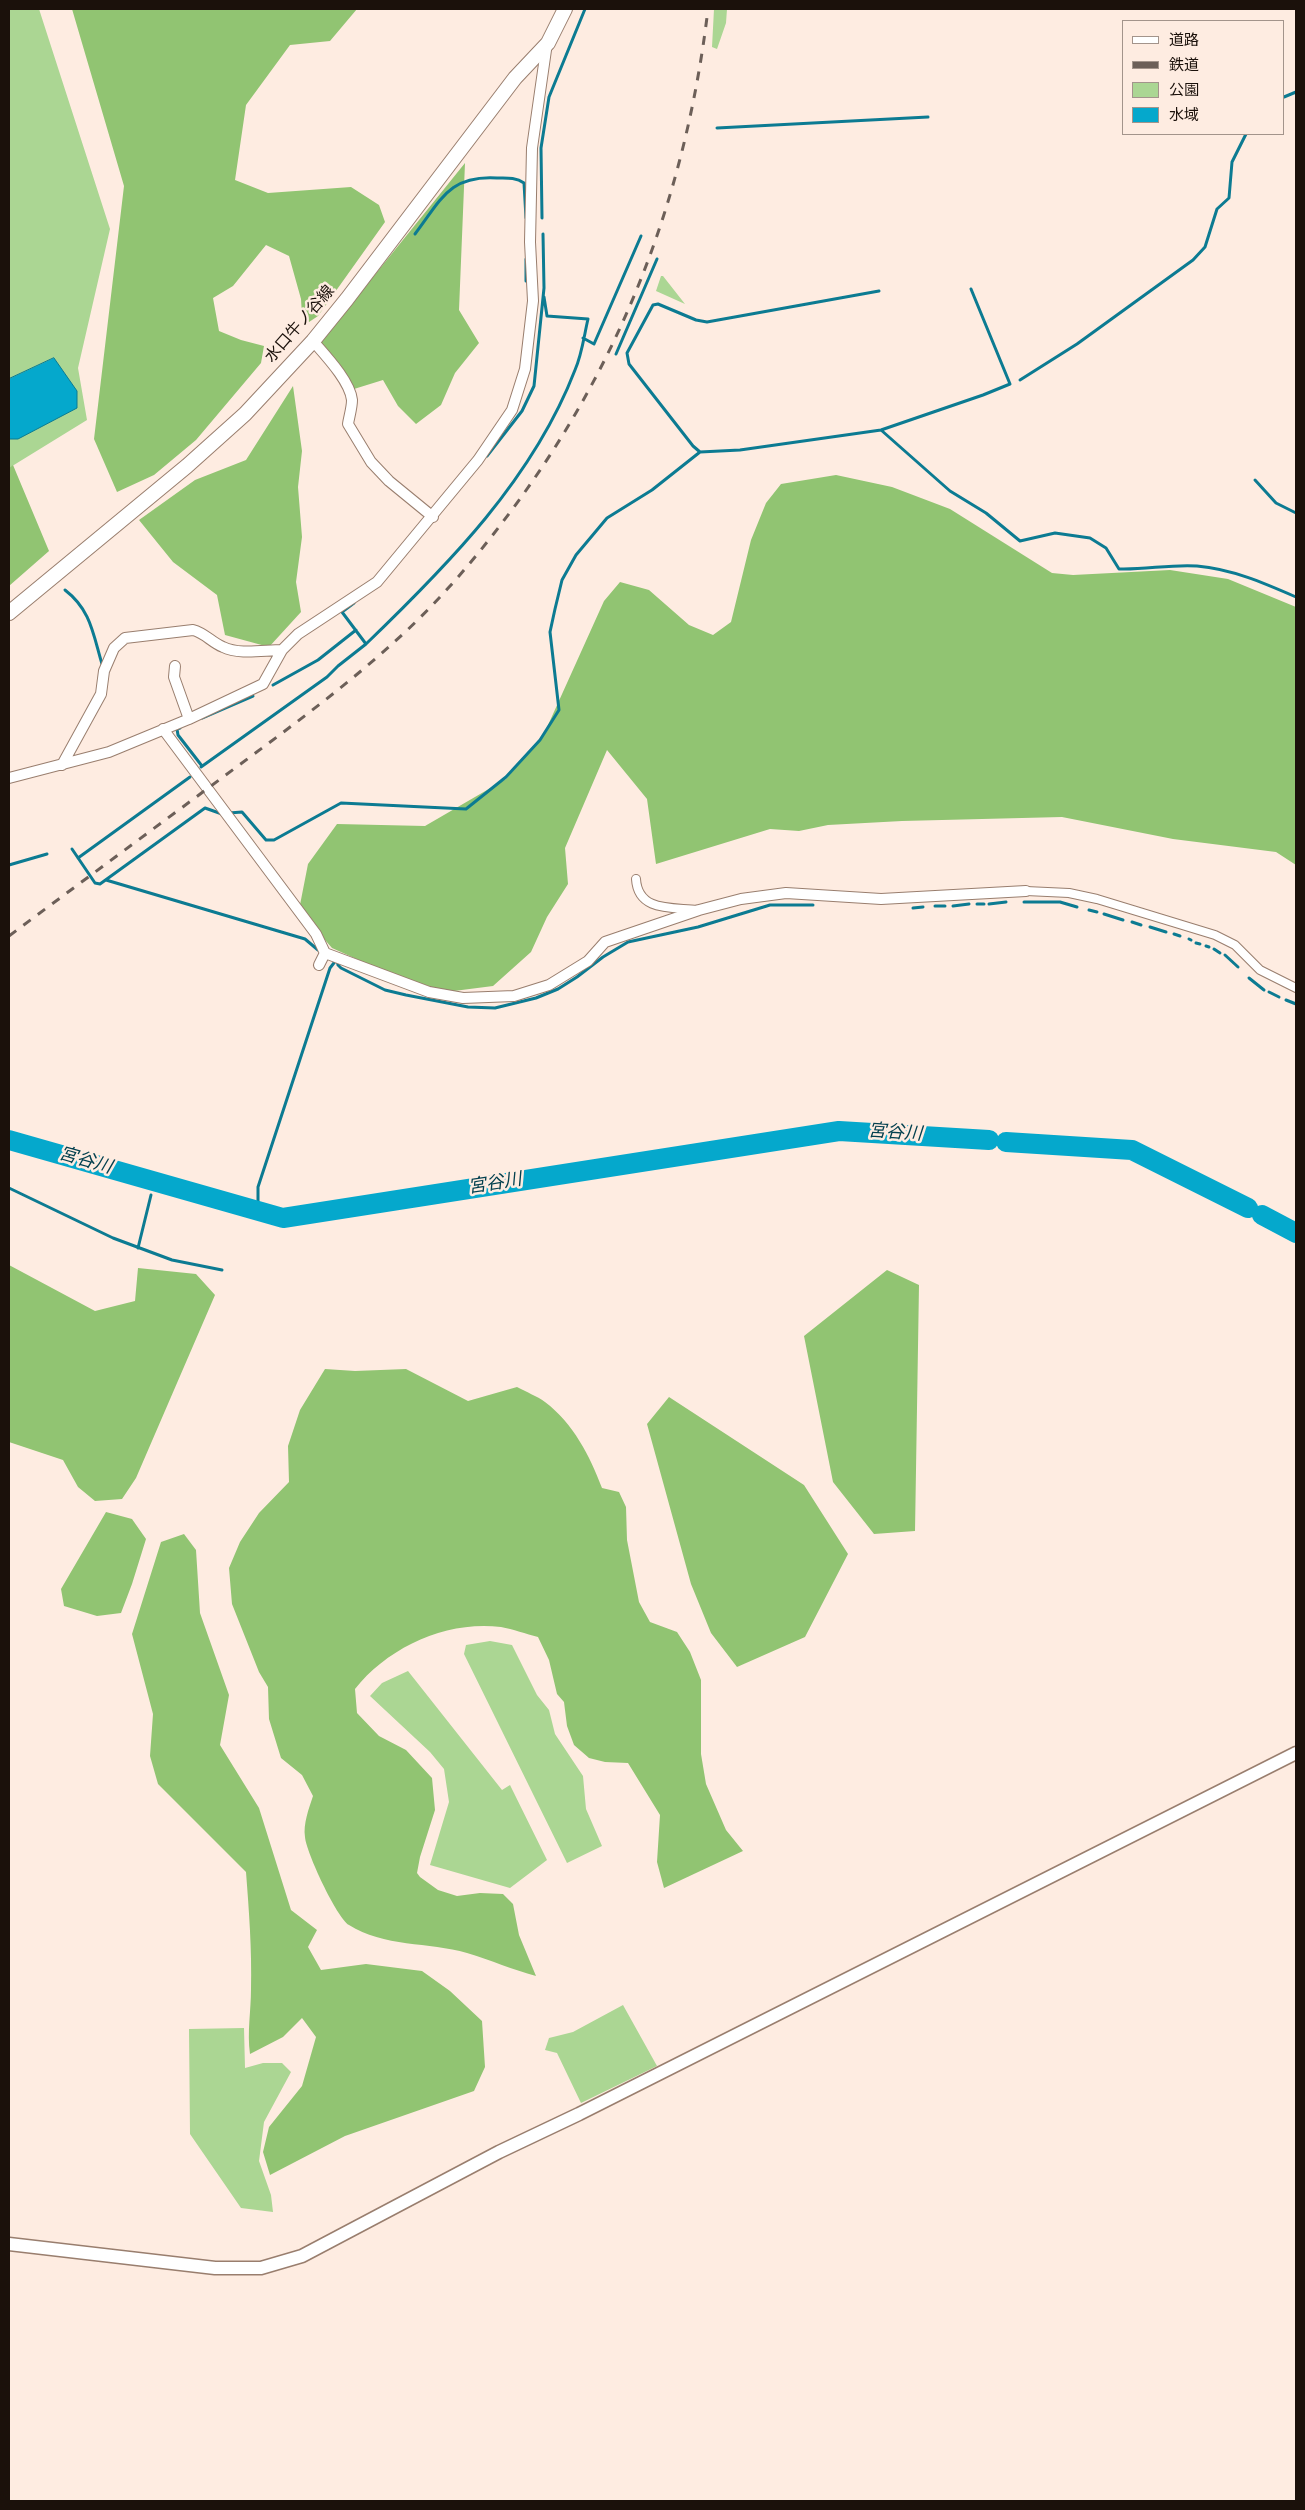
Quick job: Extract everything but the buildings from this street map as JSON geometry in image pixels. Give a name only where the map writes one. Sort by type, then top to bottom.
[{"type":"main road","name":"水口牛ノ谷線","points":[[9,613],[187,466],[245,414],[313,341],[515,78],[548,42],[566,9]]},
{"type":"street","points":[[9,778],[109,752],[189,719],[263,684],[282,650],[298,634],[378,582],[478,460],[512,410],[525,369],[533,302],[530,242],[532,148],[548,42]]},
{"type":"street","points":[[313,341],[334,365],[350,393],[352,402],[348,424],[371,462],[389,481],[432,517]]},
{"type":"street","points":[[62,765],[100,694],[104,671],[114,648],[125,638],[193,630],[204,633],[212,642],[226,649],[282,650]]},
{"type":"street","points":[[176,666],[174,677],[189,719]]},
{"type":"street","points":[[163,729],[316,934],[325,953],[429,992],[463,998],[514,996],[549,985],[588,961],[606,942],[699,910],[741,899],[786,893],[881,899],[1026,891],[1069,893],[1097,899],[1215,935],[1235,945],[1260,970],[1296,988]]},
{"type":"street","points":[[636,879],[637,888],[644,901],[659,907],[699,910]]},
{"type":"street","points":[[319,965],[325,953]]},
{"type":"street","points":[[9,2244],[215,2268],[261,2268],[302,2256],[499,2152],[580,2114],[1296,1753]]},
{"type":"green space","points":[[9,9],[39,9],[110,229],[78,368],[87,420],[9,468]]},
{"type":"green space","points":[[72,9],[357,9],[330,41],[290,45],[246,105],[235,180],[268,193],[351,187],[379,205],[385,222],[318,316],[309,322],[302,315],[301,299],[289,256],[266,245],[233,286],[213,298],[219,331],[241,340],[264,346],[261,363],[196,440],[154,475],[117,492],[94,439],[124,186]]},
{"type":"green space","points":[[714,9],[727,9],[726,23],[717,49],[712,47]]},
{"type":"green space","points":[[465,163],[459,310],[479,343],[455,373],[441,405],[416,424],[398,406],[383,380],[354,389],[319,344]]},
{"type":"green space","points":[[661,276],[663,276],[685,304],[656,291]]},
{"type":"green space","points":[[293,386],[302,451],[298,487],[302,537],[296,582],[301,612],[269,647],[225,635],[217,595],[173,562],[139,520],[195,480],[246,460]]},
{"type":"green space","points":[[13,465],[49,551],[9,586],[9,468]]},
{"type":"green space","points":[[836,475],[892,487],[950,509],[1052,573],[1073,575],[1170,570],[1228,579],[1296,607],[1296,865],[1276,852],[1173,839],[1062,817],[902,821],[828,825],[799,831],[770,829],[656,864],[647,799],[607,750],[565,848],[568,884],[547,917],[531,952],[493,986],[446,992],[381,970],[332,948],[299,910],[308,864],[337,824],[425,826],[506,779],[544,734],[604,601],[620,582],[649,590],[689,625],[713,635],[731,622],[751,540],[766,503],[781,484]]},
{"type":"green space","points":[[9,1265],[95,1311],[135,1301],[138,1268],[196,1274],[215,1295],[136,1478],[122,1499],[95,1501],[78,1487],[63,1460],[9,1442]]},
{"type":"green space","points":[[887,1270],[919,1285],[915,1531],[874,1534],[833,1482],[804,1336]]},
{"type":"green space","points":[[325,1369],[355,1371],[406,1369],[468,1401],[517,1387],[545,1402],[555,1410],[580,1441],[602,1488],[619,1492],[626,1507],[627,1540],[639,1602],[650,1622],[677,1632],[690,1652],[701,1680],[701,1754],[706,1784],[726,1830],[743,1851],[664,1888],[657,1862],[660,1815],[628,1763],[605,1762],[589,1758],[574,1745],[567,1726],[564,1702],[557,1694],[549,1660],[538,1637],[501,1627],[481,1626],[440,1632],[401,1649],[369,1674],[355,1689],[357,1713],[379,1736],[406,1750],[432,1778],[435,1810],[420,1857],[417,1873],[438,1890],[457,1896],[480,1893],[503,1894],[513,1904],[519,1935],[536,1976],[467,1953],[376,1937],[349,1925],[337,1910],[323,1884],[307,1845],[305,1827],[313,1796],[302,1775],[281,1758],[269,1719],[268,1687],[259,1672],[232,1604],[229,1568],[240,1542],[259,1513],[289,1482],[288,1446],[300,1410]]},
{"type":"green space","points":[[669,1397],[804,1485],[848,1554],[805,1637],[737,1667],[711,1633],[691,1584],[647,1424]]},
{"type":"green space","points":[[106,1512],[132,1519],[146,1539],[121,1613],[97,1616],[64,1606],[61,1589]]},
{"type":"green space","points":[[184,1534],[196,1550],[200,1613],[229,1695],[220,1745],[259,1808],[291,1910],[317,1930],[308,1947],[321,1970],[366,1964],[422,1971],[450,1991],[482,2021],[485,2067],[474,2091],[345,2136],[270,2175],[263,2152],[269,2127],[302,2086],[316,2037],[302,2018],[283,2037],[250,2054],[251,1960],[246,1872],[158,1784],[150,1756],[153,1714],[132,1634],[161,1542]]},
{"type":"green space","points":[[490,1641],[512,1645],[537,1695],[549,1710],[555,1734],[583,1776],[586,1809],[602,1846],[567,1863],[464,1654],[466,1645]]},
{"type":"green space","points":[[408,1671],[502,1790],[510,1785],[547,1860],[510,1888],[430,1865],[449,1802],[444,1769],[430,1752],[370,1696],[382,1683]]},
{"type":"green space","points":[[623,2005],[657,2066],[581,2103],[557,2053],[545,2050],[549,2038],[573,2032]]},
{"type":"green space","points":[[244,2028],[245,2068],[263,2063],[282,2063],[291,2072],[264,2122],[259,2161],[271,2195],[273,2212],[241,2208],[190,2134],[189,2029]]},
{"type":"water","points":[[54,358],[77,391],[77,408],[18,439],[9,439],[9,379]]},
{"type":"waterway","points":[[542,218],[541,148],[549,97],[585,9]]},
{"type":"waterway","points":[[1285,97],[1296,92]]},
{"type":"waterway","points":[[717,128],[928,117]]},
{"type":"waterway","points":[[1020,380],[1077,344],[1193,260],[1205,247],[1217,209],[1229,198],[1232,162],[1246,135]]},
{"type":"waterway","points":[[415,234],[448,192],[457,185],[481,178],[511,178],[524,183],[526,218]]},
{"type":"waterway","points":[[487,456],[522,411],[534,386],[544,288],[543,234]]},
{"type":"waterway","points":[[583,338],[594,344],[641,236]]},
{"type":"waterway","points":[[526,259],[526,281]]},
{"type":"waterway","points":[[616,354],[657,259]]},
{"type":"waterway","points":[[229,813],[242,812],[266,840],[274,840],[341,803],[466,809],[506,777],[540,740],[559,710],[550,632],[562,580],[576,555],[607,518],[652,490],[700,452],[740,450],[881,430],[1010,384],[971,289]]},
{"type":"waterway","points":[[700,452],[693,446],[629,364],[627,353],[653,305],[658,304],[696,320],[707,322],[879,291]]},
{"type":"waterway","points":[[366,644],[427,583],[486,518],[536,448],[557,410],[577,364],[588,319],[547,316],[544,297]]},
{"type":"waterway","points":[[881,430],[950,491],[986,513],[1020,541],[1055,533],[1090,538],[1106,548],[1119,569],[1197,566],[1223,570],[1248,577],[1296,597]]},
{"type":"waterway","points":[[1255,480],[1276,503],[1296,513]]},
{"type":"waterway","points":[[65,590],[74,598],[86,614],[102,664]]},
{"type":"waterway","points":[[201,767],[327,677],[366,644],[342,612],[354,603]]},
{"type":"waterway","points":[[273,685],[318,660],[356,630]]},
{"type":"waterway","points":[[202,718],[253,696]]},
{"type":"waterway","points":[[180,728],[177,729],[178,735],[202,766]]},
{"type":"waterway","points":[[78,858],[190,777]]},
{"type":"waterway","points":[[72,849],[95,883],[100,884],[205,808],[222,814]]},
{"type":"waterway","points":[[9,865],[47,854]]},
{"type":"waterway","points":[[106,880],[305,939],[318,950]]},
{"type":"waterway","points":[[989,904],[1006,902]]},
{"type":"waterway","points":[[1024,902],[1060,902],[1077,907]]},
{"type":"waterway","points":[[953,906],[969,904]]},
{"type":"waterway","points":[[977,904],[984,904]]},
{"type":"waterway","points":[[258,1211],[258,1187],[330,968],[337,959],[338,965],[341,968],[385,990],[468,1007],[495,1008],[536,998],[558,989],[628,942],[698,927],[770,905],[813,905]]},
{"type":"waterway","points":[[935,906],[945,906]]},
{"type":"waterway","points":[[913,908],[923,907]]},
{"type":"waterway","points":[[1089,910],[1097,912]]},
{"type":"waterway","points":[[1104,914],[1123,920]]},
{"type":"waterway","points":[[1132,922],[1141,925]]},
{"type":"waterway","points":[[1150,927],[1166,932]]},
{"type":"waterway","points":[[1174,934],[1180,936]]},
{"type":"waterway","points":[[1196,943],[1200,944]]},
{"type":"waterway","points":[[1214,949],[1220,953]]},
{"type":"waterway","points":[[1225,955],[1238,967]]},
{"type":"waterway","points":[[1249,978],[1264,990]]},
{"type":"waterway","points":[[1269,992],[1279,997]]},
{"type":"waterway","points":[[1286,1000],[1296,1004]]},
{"type":"waterway","name":"宮谷川","points":[[9,1140],[283,1218],[839,1131],[989,1140]]},
{"type":"waterway","name":"宮谷川","points":[[1006,1142],[1132,1150],[1248,1208]]},
{"type":"waterway","points":[[9,1188],[113,1238],[172,1260],[222,1270]]},
{"type":"waterway","points":[[138,1248],[151,1195]]},
{"type":"waterway","name":"宮谷川","points":[[1262,1215],[1296,1233]]},
{"type":"railway","points":[[9,936],[360,672],[432,605],[473,559],[511,511],[551,454],[586,395],[617,335],[643,273],[666,210],[684,144],[698,78],[708,9]]}]
